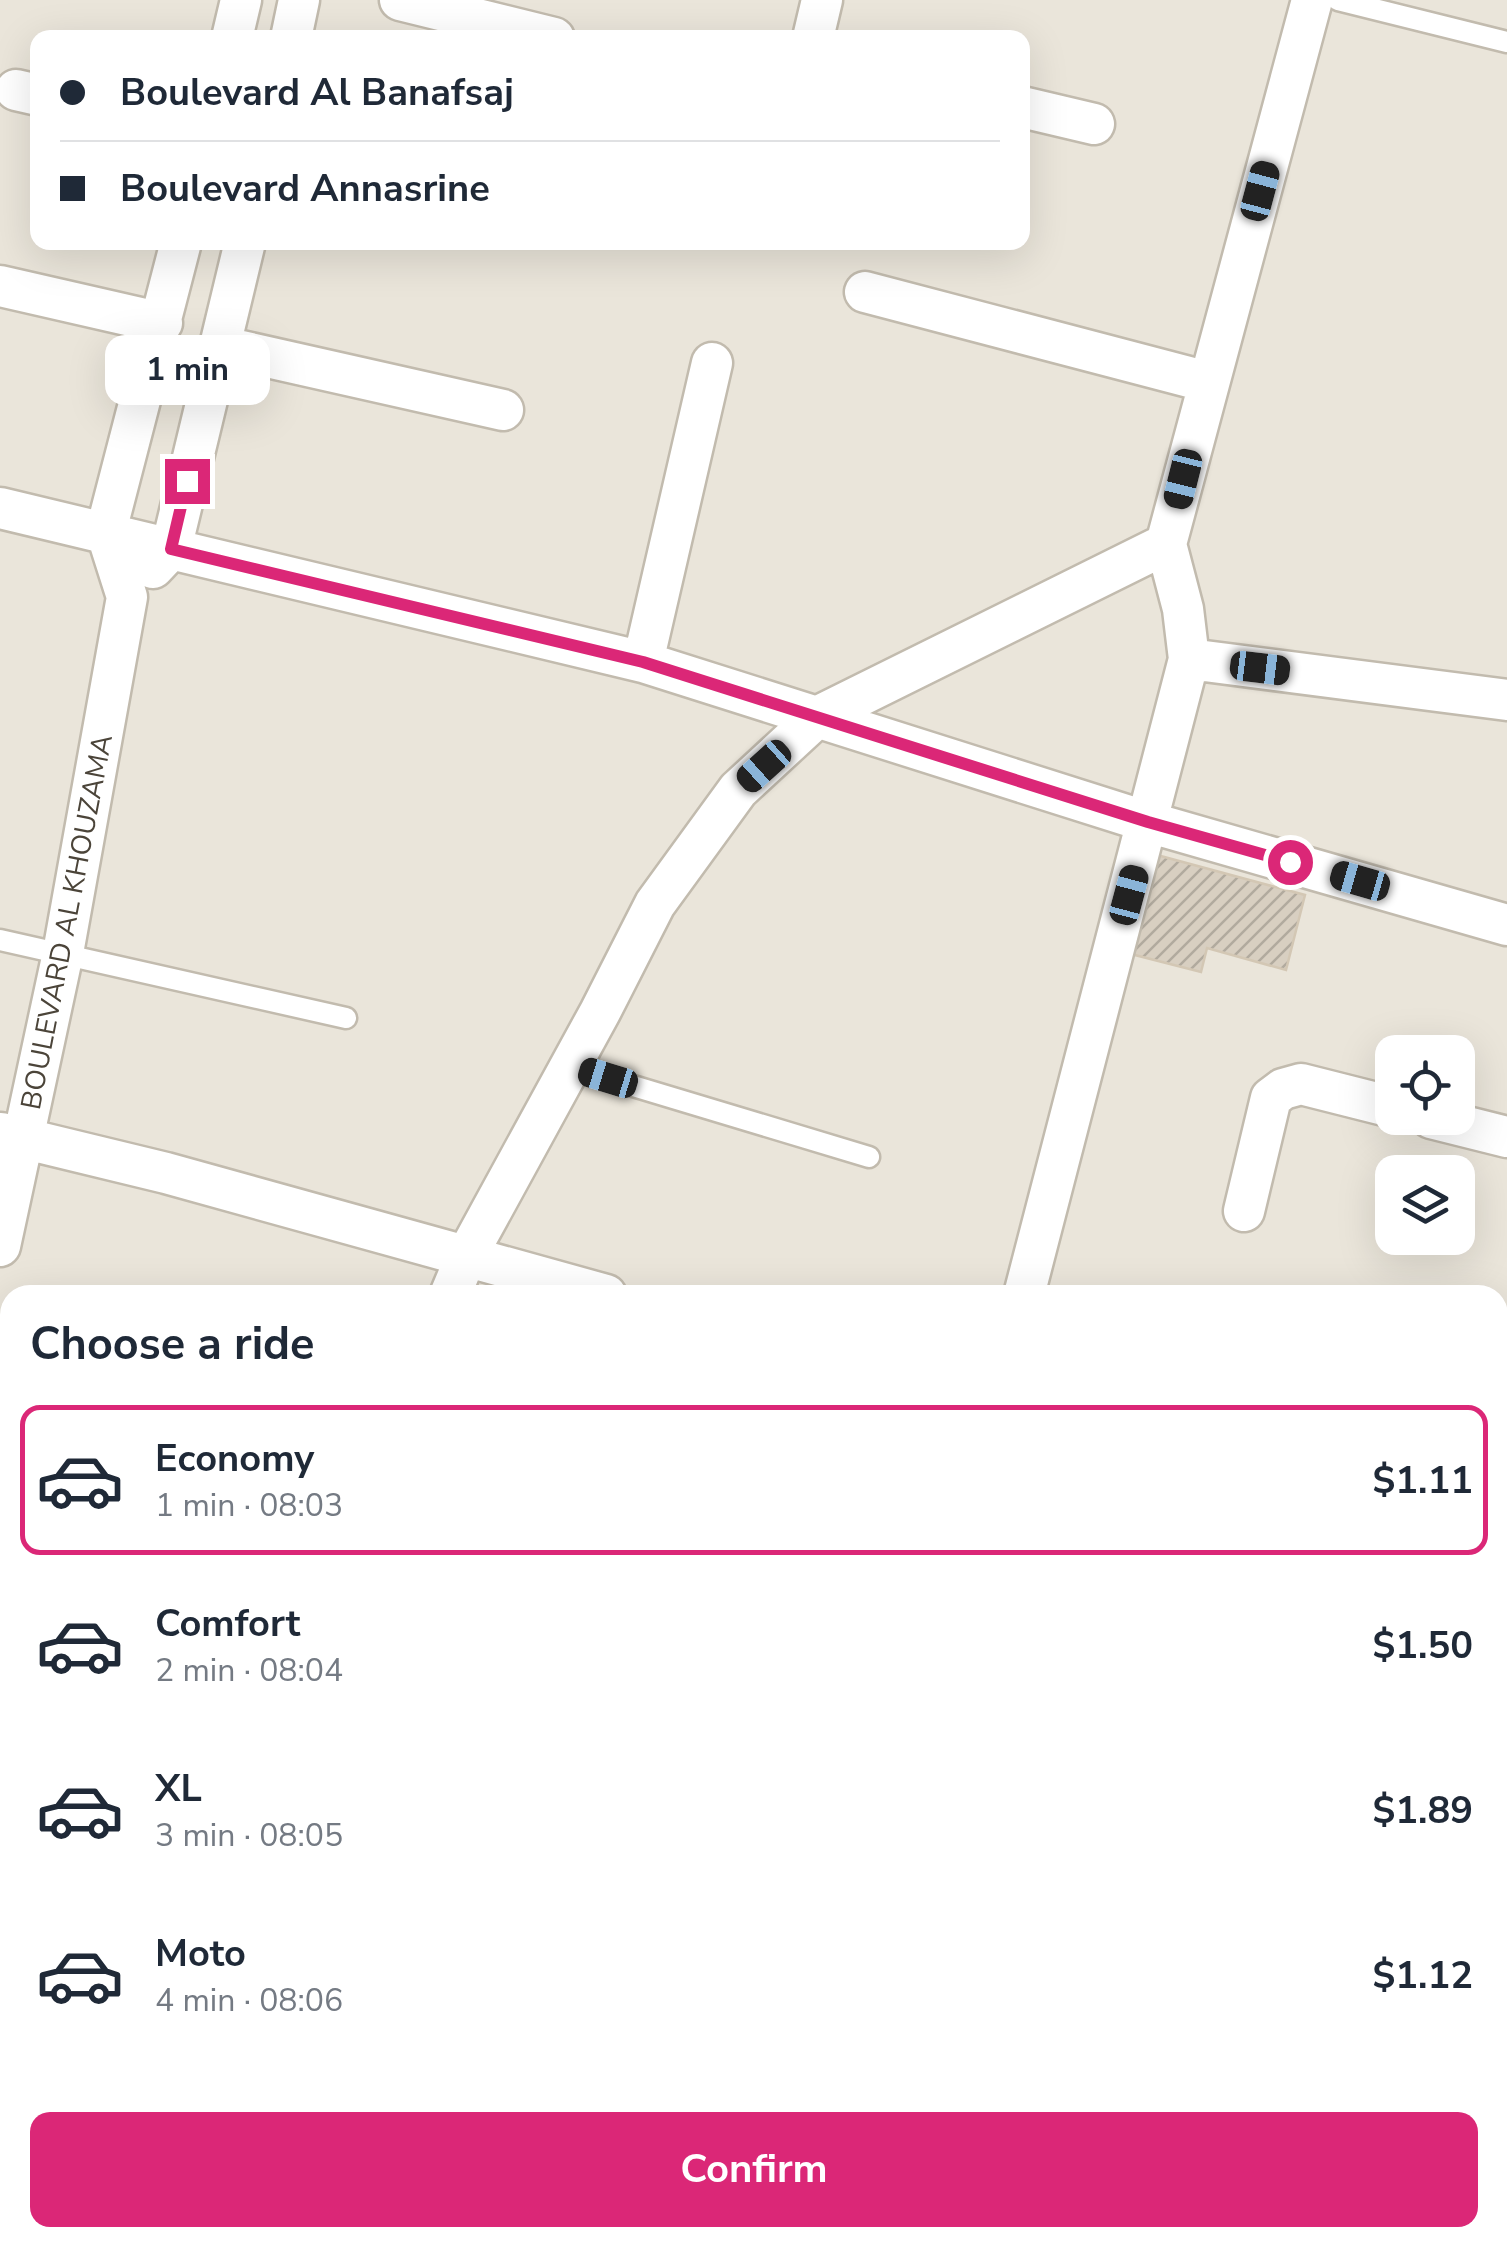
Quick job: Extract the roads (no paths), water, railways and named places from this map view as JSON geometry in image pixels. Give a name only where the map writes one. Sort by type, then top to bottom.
[{"type":"street","points":[[234,30],[241,0]]},
{"type":"street","points":[[294,30],[300,0]]},
{"type":"street","points":[[400,0],[522,30]]},
{"type":"street","points":[[815,30],[822,0]]},
{"type":"street","points":[[1027,1285],[1189,659],[1183,609],[1166,544],[1312,0]]},
{"type":"street","points":[[1030,109],[1094,124]]},
{"type":"street","points":[[179,250],[106,531],[127,597],[171,549],[243,250]]},
{"type":"street","points":[[0,286],[162,323]]},
{"type":"street","points":[[865,292],[1208,382]]},
{"type":"street","points":[[219,346],[504,410]]},
{"type":"street","points":[[643,662],[712,363]]},
{"type":"street","points":[[0,508],[643,662],[1148,822],[1507,925]]},
{"type":"street","points":[[454,1285],[656,904],[738,790],[817,718],[1166,544]]},
{"type":"street","name":"BOULEVARD AL KHOUZAMA","points":[[0,1246],[13,1136],[63,953],[127,597]]},
{"type":"street","points":[[1189,659],[1507,700]]},
{"type":"street","points":[[1244,1211],[1271,1098],[1283,1089],[1301,1084],[1375,1104]]},
{"type":"street","points":[[1475,1129],[1507,1137]]},
{"type":"street","points":[[13,1136],[166,1173],[569,1285]]},
{"type":"lane","points":[[1338,0],[1507,42]]},
{"type":"lane","points":[[0,940],[346,1018]]},
{"type":"lane","points":[[570,1067],[869,1157]]}]
